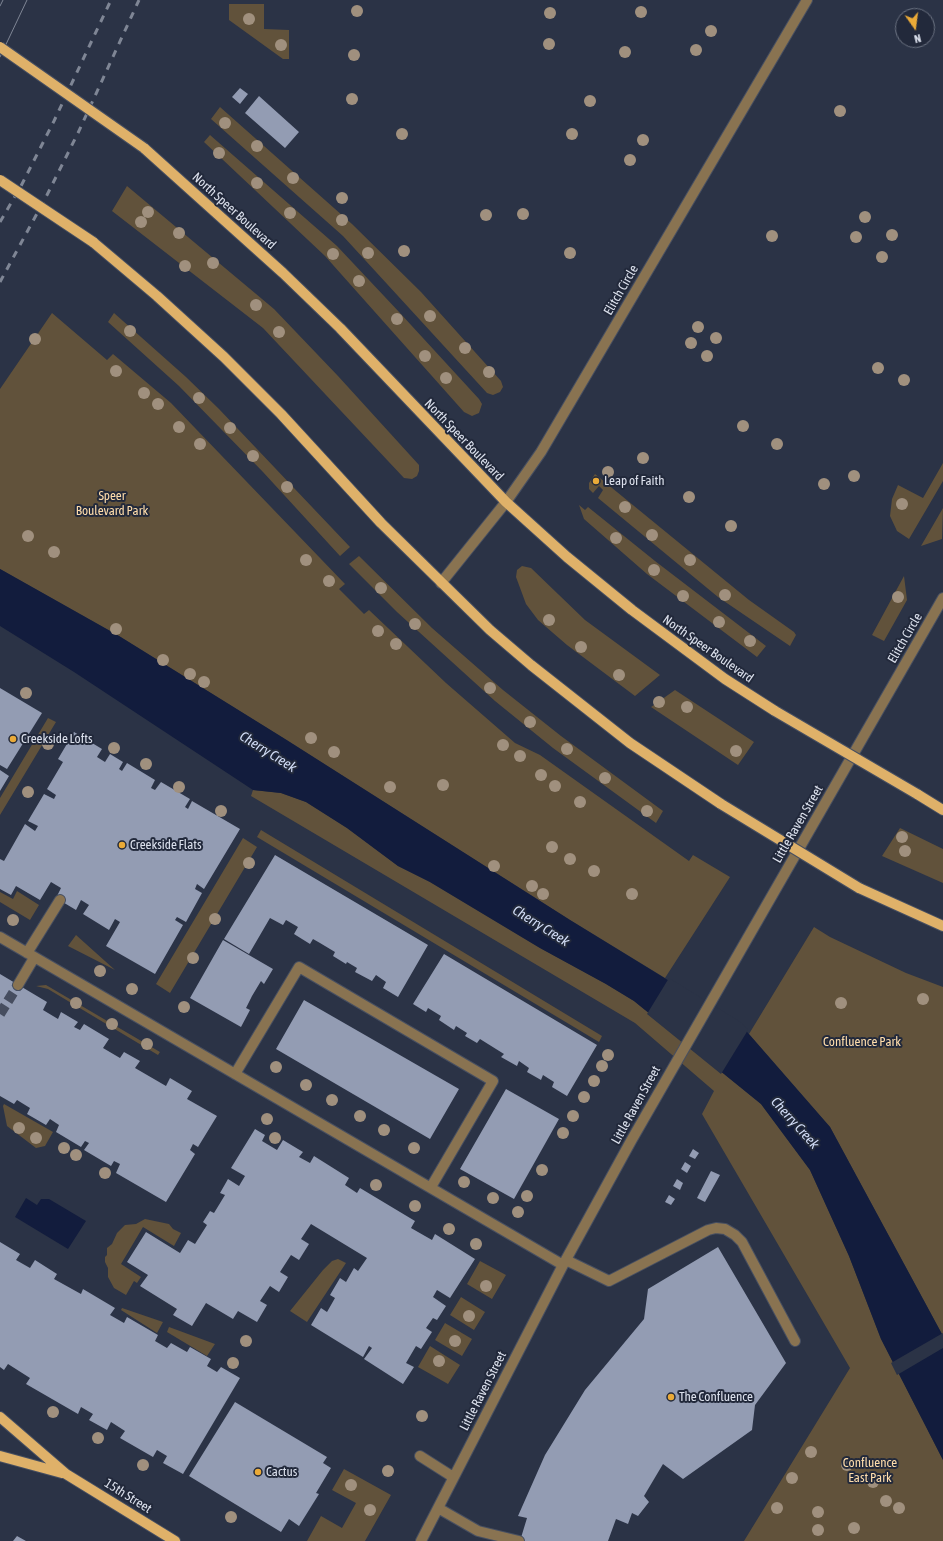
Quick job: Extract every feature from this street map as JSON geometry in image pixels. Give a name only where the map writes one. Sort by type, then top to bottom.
[{"type":"main road","name":"North Speer Boulevard","points":[[0,46],[144,148],[283,273],[340,328],[506,502],[567,557],[632,610],[725,679],[775,711],[943,810]]},
{"type":"main road","points":[[0,180],[93,242],[157,296],[224,356],[281,414],[381,523],[490,630],[630,743],[721,804],[859,888],[943,926]]},
{"type":"main road","name":"15th Street","points":[[0,1417],[66,1474],[175,1541]]},
{"type":"main road","name":"15th Street","points":[[0,1456],[66,1474]]},
{"type":"street","name":"Elitch Circle","points":[[441,583],[506,502],[541,452],[807,0]]},
{"type":"street","name":"Elitch Circle","points":[[889,691],[943,598]]},
{"type":"street","name":"Little Raven Street","points":[[421,1541],[565,1263],[645,1116],[889,691]]},
{"type":"street","points":[[18,985],[60,900]]},
{"type":"street","points":[[0,938],[565,1263],[609,1281],[708,1230],[716,1228],[725,1229],[735,1235],[742,1242],[795,1342]]},
{"type":"street","points":[[235,1074],[299,967],[493,1081],[431,1187]]},
{"type":"street","points":[[420,1456],[453,1477]]},
{"type":"street","points":[[438,1508],[478,1530],[520,1541]]},
{"type":"green space","points":[[229,4],[264,4],[264,29],[289,30],[289,59],[283,59],[229,20]]},
{"type":"green space","points":[[220,107],[352,224],[421,292],[501,381],[503,387],[500,392],[493,395],[487,393],[343,236],[211,119]]},
{"type":"green space","points":[[210,135],[337,246],[479,399],[482,404],[479,413],[472,416],[464,412],[325,256],[204,142]]},
{"type":"green space","points":[[127,186],[274,309],[338,376],[419,465],[417,476],[412,479],[404,478],[263,328],[112,211]]},
{"type":"green space","name":"Speer Boulevard Park","points":[[52,313],[107,360],[113,354],[171,403],[345,584],[339,589],[364,614],[369,610],[446,683],[515,743],[540,755],[689,861],[693,855],[730,877],[665,978],[570,920],[285,739],[119,636],[0,569],[0,389]]},
{"type":"green space","points":[[114,313],[186,377],[219,409],[350,547],[340,556],[263,472],[179,386],[108,322]]},
{"type":"green space","points":[[943,463],[943,481],[909,539],[897,531],[890,516],[892,499],[898,485],[923,498]]},
{"type":"green space","points":[[595,474],[749,600],[794,632],[796,635],[790,646],[718,597],[598,498],[603,490],[599,486],[593,493],[589,489],[589,483]]},
{"type":"green space","points":[[579,505],[585,510],[588,507],[655,561],[766,646],[757,657],[647,574],[584,519]]},
{"type":"green space","points":[[943,508],[942,539],[921,546]]},
{"type":"green space","points":[[359,556],[432,628],[503,690],[561,736],[663,811],[656,823],[553,748],[495,701],[397,612],[349,564]]},
{"type":"green space","points":[[522,566],[531,568],[585,620],[660,675],[635,696],[567,645],[538,620],[526,604],[516,577],[517,570]]},
{"type":"green space","points":[[904,576],[907,600],[884,641],[872,635]]},
{"type":"green space","points":[[675,690],[754,742],[738,765],[651,707]]},
{"type":"green space","points":[[48,718],[56,722],[0,815],[0,798]]},
{"type":"green space","name":"Confluence East Park","points":[[253,790],[281,793],[306,802],[347,828],[398,866],[430,882],[540,948],[634,1001],[761,1104],[810,1170],[849,1256],[881,1339],[943,1460],[943,1541],[744,1541],[850,1368],[702,1114],[714,1091],[635,1023],[251,796]]},
{"type":"green space","points":[[900,828],[943,849],[943,883],[882,856]]},
{"type":"green space","points":[[261,830],[602,1036],[599,1042],[257,837]]},
{"type":"green space","points":[[243,838],[257,847],[170,993],[156,984]]},
{"type":"green space","points":[[17,891],[39,905],[30,920],[0,902],[0,892],[13,899]]},
{"type":"green space","name":"Confluence Park","points":[[814,927],[830,937],[906,973],[943,987],[943,1336],[830,1127],[749,1034]]},
{"type":"green space","points":[[76,935],[115,970],[68,946]]},
{"type":"green space","points":[[46,985],[160,1052],[158,1055],[48,989],[36,986]]},
{"type":"green space","points":[[4,1104],[53,1132],[45,1146],[36,1148],[7,1126],[3,1106]]},
{"type":"green space","points":[[145,1219],[169,1224],[173,1229],[181,1233],[174,1246],[143,1227],[121,1264],[141,1277],[137,1283],[134,1281],[126,1295],[114,1288],[108,1277],[108,1268],[105,1262],[107,1248],[112,1244],[117,1233],[125,1225],[136,1224]]},
{"type":"green space","points":[[338,1259],[346,1263],[307,1322],[290,1311],[323,1270],[332,1261]]},
{"type":"green space","points":[[480,1261],[506,1275],[492,1299],[467,1284]]},
{"type":"green space","points":[[461,1297],[485,1312],[474,1330],[450,1315]]},
{"type":"green space","points":[[122,1308],[163,1322],[157,1333],[121,1310]]},
{"type":"green space","points":[[445,1323],[472,1339],[462,1356],[435,1340]]},
{"type":"green space","points":[[169,1327],[215,1344],[207,1356],[167,1332]]},
{"type":"green space","points":[[430,1346],[460,1365],[448,1384],[418,1367]]},
{"type":"green space","points":[[344,1469],[391,1495],[365,1541],[307,1541],[321,1516],[342,1528],[356,1503],[332,1490]]},
{"type":"water","name":"Cherry Creek","points":[[0,569],[119,636],[285,739],[570,920],[741,1025],[830,1127],[943,1336],[943,1460],[881,1339],[849,1256],[810,1170],[761,1104],[634,1001],[540,948],[430,882],[398,866],[347,828],[306,802],[281,793],[253,790],[74,672],[0,626]]},
{"type":"water","points":[[26,1198],[37,1205],[41,1199],[49,1199],[86,1221],[68,1249],[15,1217]]},
{"type":"pier","points":[[669,978],[742,1023],[748,1030],[721,1074],[647,1014]]},
{"type":"pier","points":[[943,1333],[943,1348],[897,1375],[891,1363]]},
{"type":"building","points":[[240,88],[248,94],[240,104],[232,97]]},
{"type":"building","points":[[259,96],[299,132],[285,148],[245,113]]},
{"type":"building","name":"Creekside Lofts","points":[[0,688],[42,713],[7,769],[0,765]]},
{"type":"building","name":"Creekside Flats","points":[[74,732],[102,749],[97,757],[105,762],[110,754],[123,762],[119,769],[122,771],[127,763],[155,780],[151,788],[155,790],[161,782],[190,799],[185,807],[188,809],[192,801],[240,829],[204,889],[197,884],[195,889],[202,893],[186,922],[177,917],[175,920],[183,925],[155,974],[106,946],[120,922],[115,919],[109,930],[83,914],[89,905],[81,900],[76,910],[56,898],[61,888],[51,882],[40,900],[16,886],[11,895],[0,889],[0,859],[4,861],[25,824],[35,831],[38,826],[28,821],[44,794],[54,799],[56,795],[47,789],[63,762],[58,759]]},
{"type":"building","name":"Creekside Lofts","points":[[0,770],[9,776],[0,791]]},
{"type":"building","points":[[275,855],[428,945],[398,997],[383,988],[386,982],[376,975],[372,981],[355,972],[357,968],[347,962],[346,964],[333,956],[335,952],[313,939],[310,944],[294,934],[298,927],[286,920],[283,925],[270,918],[249,954],[224,939]]},
{"type":"building","points":[[223,940],[273,969],[264,984],[261,981],[252,996],[246,1008],[250,1010],[241,1027],[190,998]]},
{"type":"building","points":[[444,954],[597,1045],[567,1096],[552,1087],[554,1082],[543,1075],[541,1080],[527,1072],[529,1068],[519,1061],[517,1066],[501,1057],[504,1054],[480,1039],[477,1043],[465,1036],[467,1033],[456,1026],[454,1030],[439,1020],[441,1016],[428,1008],[426,1012],[413,1004]]},
{"type":"building","points":[[0,974],[47,1002],[43,1010],[58,1019],[61,1012],[78,1022],[74,1027],[80,1030],[84,1024],[109,1039],[103,1048],[120,1058],[124,1052],[140,1061],[135,1068],[166,1086],[170,1078],[192,1091],[187,1099],[217,1116],[198,1147],[193,1144],[190,1150],[195,1154],[166,1202],[116,1173],[120,1164],[114,1161],[111,1166],[84,1150],[89,1143],[85,1141],[81,1147],[56,1132],[59,1125],[50,1119],[46,1125],[27,1114],[30,1108],[17,1100],[14,1104],[0,1096]]},
{"type":"building","points":[[304,1000],[459,1089],[430,1139],[276,1049]]},
{"type":"building","points":[[506,1089],[559,1119],[514,1199],[460,1169]]},
{"type":"building","points":[[255,1129],[265,1135],[262,1141],[277,1150],[283,1140],[303,1152],[299,1157],[310,1163],[314,1156],[349,1178],[345,1185],[357,1193],[360,1188],[415,1221],[411,1228],[432,1240],[435,1234],[475,1259],[450,1298],[437,1290],[433,1297],[446,1306],[437,1320],[433,1318],[426,1328],[432,1332],[421,1349],[416,1346],[406,1363],[414,1367],[403,1384],[364,1359],[372,1348],[369,1346],[363,1357],[311,1325],[321,1308],[327,1312],[335,1298],[330,1295],[340,1278],[346,1282],[354,1268],[358,1271],[367,1258],[311,1224],[301,1239],[309,1244],[299,1260],[291,1255],[280,1272],[288,1277],[279,1292],[270,1286],[260,1301],[267,1305],[257,1322],[238,1311],[233,1319],[206,1303],[192,1326],[173,1315],[177,1309],[140,1286],[148,1275],[127,1262],[146,1232],[180,1253],[188,1240],[195,1244],[207,1225],[203,1222],[210,1211],[214,1213],[225,1195],[220,1193],[228,1179],[239,1186],[245,1176],[231,1168]]},
{"type":"building","points":[[693,1149],[699,1153],[695,1159],[689,1156]]},
{"type":"building","points":[[685,1162],[691,1166],[687,1173],[681,1169]]},
{"type":"building","points":[[711,1171],[720,1175],[705,1202],[697,1198]]},
{"type":"building","points":[[677,1179],[683,1183],[680,1190],[673,1186]]},
{"type":"building","points":[[669,1195],[675,1199],[671,1205],[665,1202]]},
{"type":"building","points":[[0,1242],[20,1254],[16,1260],[30,1268],[35,1260],[57,1274],[54,1279],[81,1294],[83,1289],[115,1308],[110,1315],[124,1323],[127,1317],[158,1335],[155,1341],[167,1348],[171,1343],[187,1352],[190,1347],[211,1359],[207,1366],[217,1372],[221,1367],[240,1378],[183,1474],[163,1463],[167,1456],[157,1450],[153,1457],[120,1438],[125,1431],[111,1422],[107,1430],[89,1420],[93,1414],[81,1407],[78,1414],[26,1384],[30,1378],[8,1364],[4,1370],[0,1367]]},
{"type":"building","name":"The Confluence","points":[[718,1247],[786,1363],[755,1405],[752,1430],[683,1479],[663,1464],[644,1496],[649,1502],[638,1516],[632,1513],[628,1524],[616,1519],[608,1541],[520,1541],[527,1518],[518,1516],[545,1455],[585,1390],[644,1319],[648,1289]]},
{"type":"building","points":[[235,1402],[327,1457],[323,1463],[331,1468],[316,1493],[319,1494],[299,1526],[289,1519],[281,1532],[189,1476]]},
{"type":"building","points":[[17,1536],[26,1541],[13,1541]]},
{"type":"tunnel","points":[[0,1014],[18,985]]},
{"type":"tram line","points":[[0,6],[3,0]]},
{"type":"tram line","points":[[0,57],[27,0]]},
{"type":"railway","points":[[0,222],[21,186],[54,121],[111,0]]},
{"type":"railway","points":[[0,282],[47,195],[78,133],[139,0]]},
{"type":"place","name":"Leap of Faith","points":[[596,481]]},
{"type":"place","name":"Creekside Lofts","points":[[13,739]]},
{"type":"place","name":"Creekside Flats","points":[[122,845]]},
{"type":"place","name":"The Confluence","points":[[671,1397]]},
{"type":"place","name":"Cactus","points":[[258,1472]]}]
